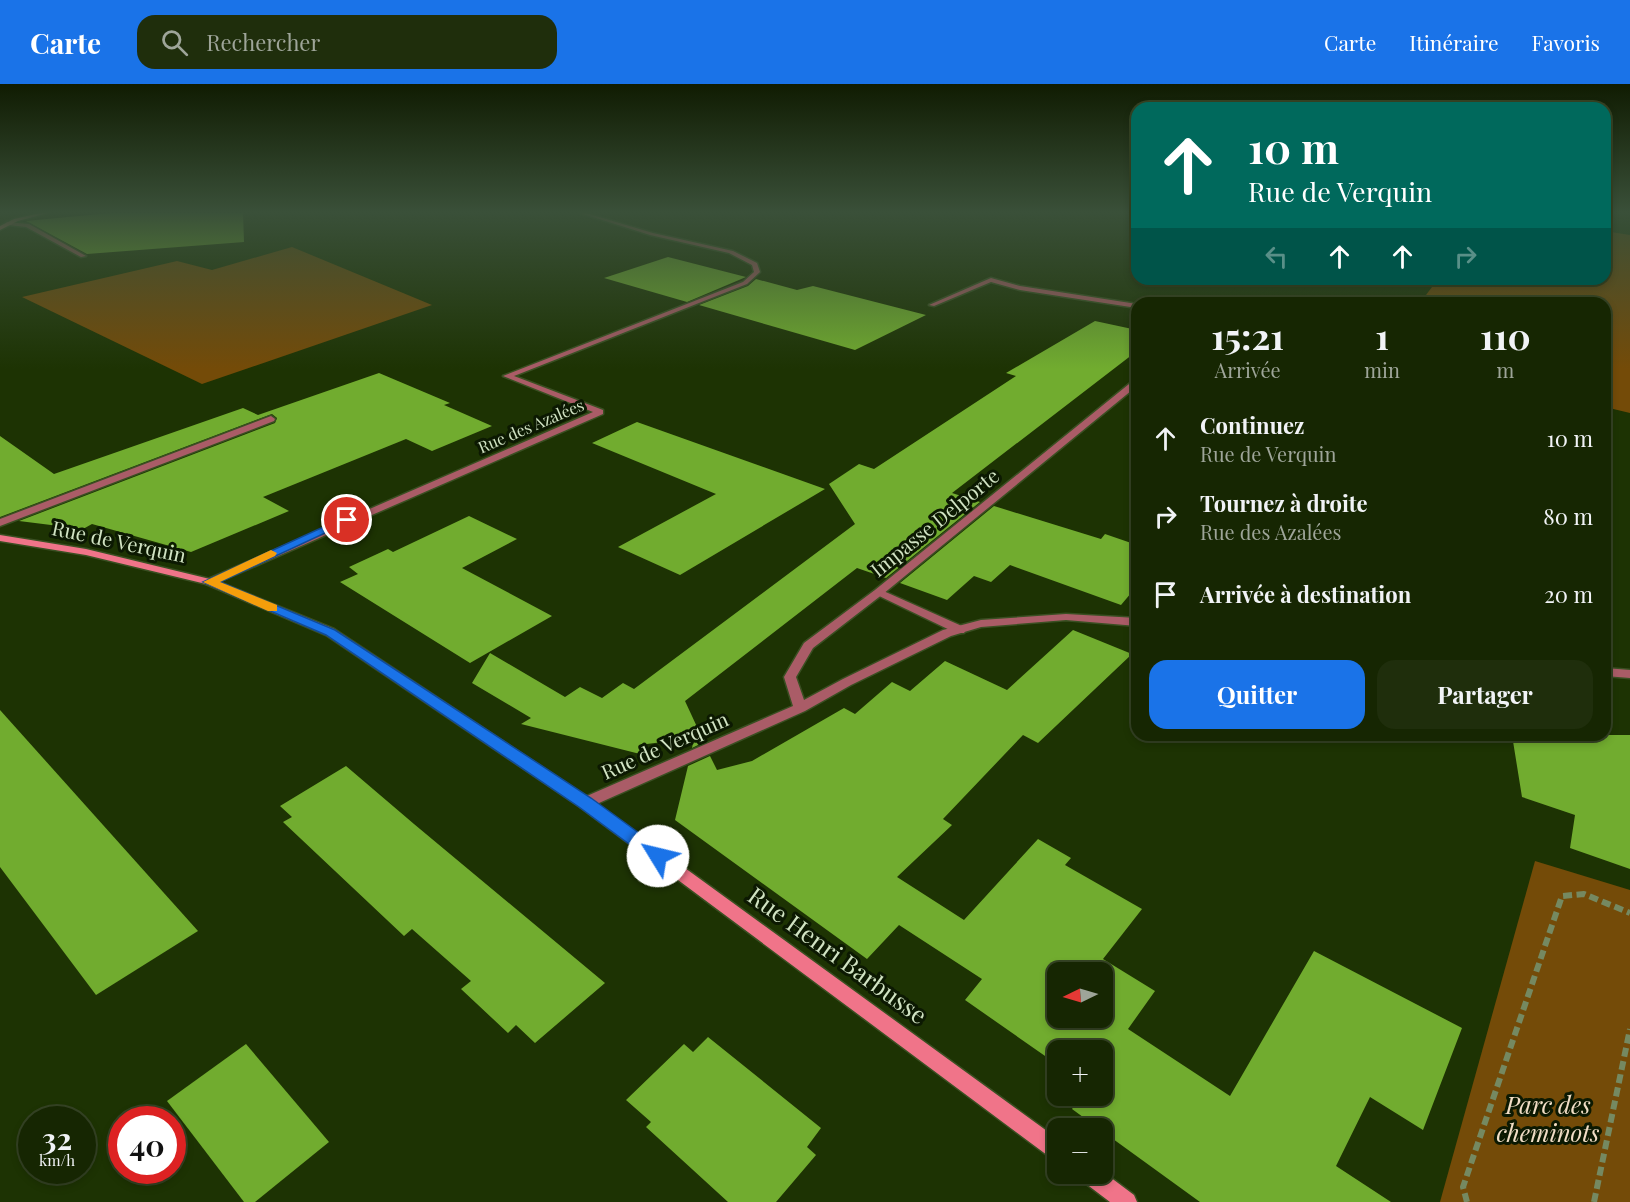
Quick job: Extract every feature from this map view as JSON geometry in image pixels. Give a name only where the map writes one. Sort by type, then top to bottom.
[{"type":"street","name":"Rue des Azalées","points":[[210,582],[600,412],[507,376],[745,283],[757,272],[755,265]]},
{"type":"street","points":[[932,305],[991,280],[1020,288],[1131,305]]},
{"type":"street","name":"Impasse Delporte","points":[[800,708],[790,676],[808,646],[879,592],[1131,387]]},
{"type":"street","points":[[0,524],[272,419]]},
{"type":"street","name":"Rue de Verquin","points":[[0,538],[86,552],[210,582],[330,632],[585,803],[800,708],[947,633],[981,624],[1066,617],[1131,622]]},
{"type":"street","points":[[879,592],[960,630]]},
{"type":"street","points":[[1611,673],[1630,675]]},
{"type":"street","name":"Rue Henri Barbusse","points":[[585,803],[1047,1143]]},
{"type":"street","points":[[1103,1184],[1127,1202]]},
{"type":"path","points":[[1467,1202],[1463,1187],[1562,896],[1584,894],[1630,913]]},
{"type":"path","points":[[1594,1202],[1630,1029]]},
{"type":"green space","points":[[159,265],[193,265],[212,270],[229,265],[336,265],[432,305],[202,384],[22,297]]},
{"type":"green space","points":[[1611,265],[1630,265],[1630,413],[1611,408],[1611,297],[1424,297],[1434,285],[1611,285]]},
{"type":"green space","name":"Parc des cheminots","points":[[1535,861],[1630,890],[1630,1202],[1440,1202]]},
{"type":"building","points":[[643,265],[700,265],[746,277],[687,302],[604,278]]},
{"type":"building","points":[[756,279],[797,290],[813,286],[926,315],[855,350],[699,305],[748,286]]},
{"type":"building","points":[[1095,321],[1131,329],[1131,356],[952,493],[980,502],[886,578],[857,568],[685,701],[704,742],[692,748],[694,738],[647,744],[644,755],[521,724],[531,718],[472,683],[490,653],[565,697],[580,687],[602,698],[623,683],[634,689],[855,524],[829,484],[859,464],[874,469],[1016,376],[1006,373]]},
{"type":"building","points":[[379,373],[450,403],[444,405],[492,426],[432,451],[406,439],[263,497],[289,511],[191,552],[92,524],[83,529],[19,521],[275,423],[277,418],[272,414],[0,517],[0,436],[54,474],[243,408],[258,415]]},
{"type":"building","points":[[637,422],[825,489],[680,575],[618,547],[716,494],[592,443]]},
{"type":"building","points":[[994,506],[1101,539],[1105,534],[1131,543],[1131,593],[1121,605],[1010,565],[991,582],[974,576],[947,600],[900,583]]},
{"type":"building","points":[[469,516],[517,539],[462,568],[552,616],[470,663],[340,582],[358,574],[349,567],[388,549],[393,552]]},
{"type":"building","points":[[1073,630],[1131,654],[1038,743],[1023,735],[943,819],[952,825],[897,877],[964,920],[1038,839],[1071,858],[1065,865],[1142,909],[1103,959],[1108,962],[1047,962],[1047,1028],[1113,1028],[1113,965],[1155,991],[1128,1029],[1230,1096],[1314,951],[1462,1028],[1423,1130],[1370,1097],[1336,1166],[1391,1202],[1200,1202],[1113,1139],[1113,1118],[1084,1118],[1072,1109],[1074,1106],[1113,1106],[1113,1040],[1047,1040],[1047,1057],[965,1000],[982,979],[899,925],[867,959],[675,820],[688,766],[710,756],[717,770],[752,761],[844,708],[855,714],[892,682],[910,691],[945,661],[1007,690]]},
{"type":"building","points":[[0,710],[198,931],[96,995],[0,867]]},
{"type":"building","points":[[1611,735],[1630,735],[1630,869],[1570,848],[1575,815],[1522,797],[1513,741],[1611,741]]},
{"type":"building","points":[[346,766],[605,983],[535,1043],[516,1025],[508,1033],[461,989],[471,981],[412,929],[404,936],[283,822],[292,817],[280,806]]},
{"type":"building","points":[[708,1037],[821,1128],[807,1147],[816,1155],[776,1202],[728,1202],[646,1127],[651,1122],[626,1100],[684,1044],[693,1052]]},
{"type":"building","points":[[246,1044],[329,1142],[255,1202],[244,1202],[186,1126],[186,1106],[171,1106],[167,1101]]},
{"type":"slow traffic","points":[[271,553],[210,582],[273,608]]},
{"type":"route","points":[[347,520],[210,582],[330,632],[585,803],[658,856]]}]
